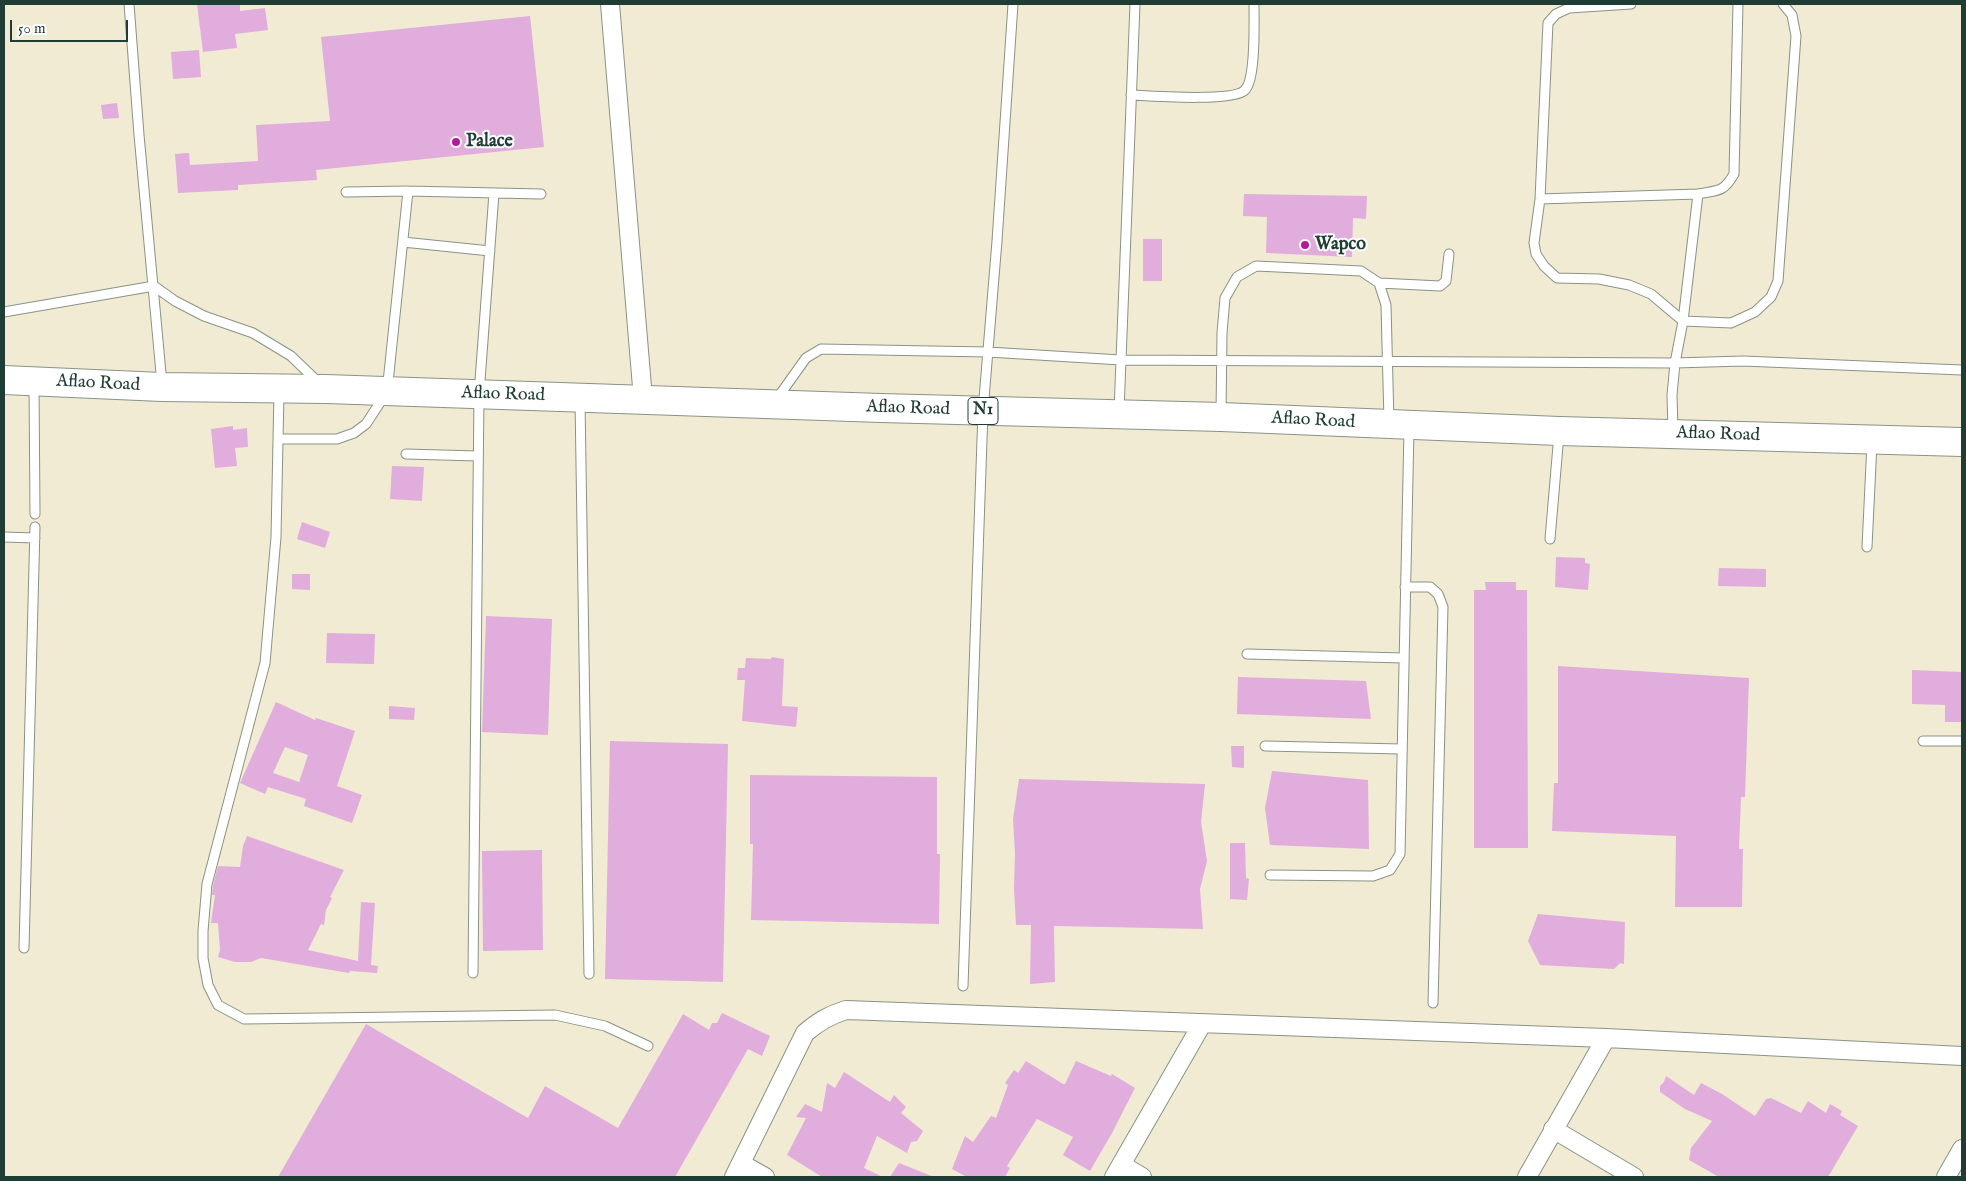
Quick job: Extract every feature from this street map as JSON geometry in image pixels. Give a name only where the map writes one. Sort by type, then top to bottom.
[{"type":"highway","name":"Aflao Road","points":[[4,380],[162,387],[326,389],[773,405],[1221,417],[1559,431],[1962,442]]},
{"type":"street","points":[[610,4],[643,399]]},
{"type":"street","points":[[765,1177],[738,1170],[805,1033],[819,1021],[832,1014],[846,1010],[1606,1038],[1962,1056]]},
{"type":"street","points":[[1142,1177],[1118,1171],[1202,1024]]},
{"type":"street","points":[[1526,1177],[1606,1038]]},
{"type":"street","points":[[1553,1129],[1634,1177]]},
{"type":"street","points":[[1954,1171],[1962,1149]]},
{"type":"lane","points":[[130,4],[139,135],[162,387]]},
{"type":"lane","points":[[963,986],[983,411],[1013,4]]},
{"type":"lane","points":[[1119,414],[1135,4]]},
{"type":"lane","points":[[1132,95],[1200,97],[1236,95],[1244,91],[1250,82],[1254,4]]},
{"type":"lane","points":[[1631,4],[1569,8],[1556,14],[1548,23],[1540,199],[1534,243],[1536,254],[1544,266],[1557,278],[1599,279],[1629,285],[1651,294],[1683,321],[1731,323],[1755,312],[1770,297],[1778,281],[1796,36],[1792,15],[1783,4]]},
{"type":"lane","points":[[1540,199],[1698,194],[1720,190],[1727,185],[1734,174],[1738,4]]},
{"type":"lane","points":[[278,439],[338,439],[354,433],[366,424],[387,392],[408,191]]},
{"type":"lane","points":[[346,192],[408,191],[540,194]]},
{"type":"lane","points":[[473,973],[479,394],[494,193]]},
{"type":"lane","points":[[1673,434],[1672,396],[1675,363],[1683,321],[1698,194]]},
{"type":"lane","points":[[403,242],[490,251]]},
{"type":"lane","points":[[1221,417],[1222,333],[1225,298],[1237,277],[1256,266],[1360,271],[1379,283],[1440,286],[1446,281],[1449,254]]},
{"type":"lane","points":[[1270,874],[1373,876],[1390,870],[1400,854],[1405,588],[1399,425],[1388,361],[1386,305],[1379,283]]},
{"type":"lane","points":[[4,312],[154,286],[175,301],[204,316],[252,333],[291,356],[326,389]]},
{"type":"lane","points":[[773,405],[806,358],[821,349],[988,352],[1121,360],[1675,363],[1743,360],[1962,370]]},
{"type":"lane","points":[[34,381],[35,514]]},
{"type":"lane","points":[[279,389],[276,537],[265,663],[206,894],[202,931],[203,958],[208,985],[218,1005],[244,1019],[555,1015],[605,1026],[648,1046]]},
{"type":"lane","points":[[580,397],[588,974]]},
{"type":"lane","points":[[1550,539],[1559,431]]},
{"type":"lane","points":[[1867,546],[1872,440]]},
{"type":"lane","points":[[406,454],[478,456]]},
{"type":"lane","points":[[24,948],[35,527]]},
{"type":"lane","points":[[4,537],[34,538]]},
{"type":"lane","points":[[1405,588],[1430,587],[1438,594],[1443,607],[1433,1003]]},
{"type":"lane","points":[[1247,654],[1404,658]]},
{"type":"lane","points":[[1923,741],[1962,741]]},
{"type":"lane","points":[[1265,746],[1402,749]]},
{"type":"building","points":[[197,4],[240,4],[240,11],[265,8],[268,30],[235,34],[237,48],[203,52]]},
{"type":"building","points":[[530,16],[544,147],[316,170],[317,180],[238,185],[238,190],[178,193],[175,154],[189,153],[190,165],[258,161],[256,125],[330,121],[321,37]]},
{"type":"building","points":[[199,50],[201,77],[173,79],[171,52]]},
{"type":"building","points":[[117,103],[119,118],[103,119],[101,105]]},
{"type":"building","points":[[1244,194],[1367,196],[1366,219],[1353,218],[1352,257],[1266,253],[1267,217],[1243,216]]},
{"type":"building","points":[[1143,239],[1162,239],[1162,281],[1143,281]]},
{"type":"building","points":[[233,426],[233,430],[247,428],[248,447],[235,448],[237,466],[215,468],[211,429]]},
{"type":"building","points":[[392,466],[424,467],[422,501],[390,499]]},
{"type":"building","points":[[302,522],[330,532],[325,548],[297,539]]},
{"type":"building","points":[[1556,557],[1585,558],[1585,563],[1590,564],[1588,590],[1555,587]]},
{"type":"building","points":[[1719,568],[1766,569],[1766,587],[1718,586]]},
{"type":"building","points":[[292,574],[310,574],[310,590],[292,589]]},
{"type":"building","points":[[1485,582],[1516,582],[1516,590],[1527,590],[1528,848],[1474,848],[1474,590],[1486,590]]},
{"type":"building","points":[[486,616],[552,619],[548,735],[482,732]]},
{"type":"building","points":[[327,633],[375,634],[374,664],[326,663]]},
{"type":"building","points":[[772,657],[784,659],[782,706],[798,707],[796,727],[742,721],[745,680],[737,680],[738,668],[745,668],[746,658],[771,659]]},
{"type":"building","points":[[1558,666],[1749,678],[1745,797],[1741,797],[1739,849],[1743,849],[1742,907],[1675,907],[1676,836],[1552,831],[1554,783],[1558,783]]},
{"type":"building","points":[[1912,670],[1962,672],[1962,722],[1945,722],[1945,705],[1912,704]]},
{"type":"building","points":[[1238,677],[1366,681],[1371,719],[1237,714]]},
{"type":"building","points":[[276,702],[315,720],[316,718],[355,731],[337,786],[362,795],[352,823],[304,806],[306,799],[268,787],[265,794],[240,783]],"holes":[[[285,747],[308,755],[299,782],[273,773]]]},
{"type":"building","points":[[389,706],[415,708],[414,720],[389,719]]},
{"type":"building","points":[[610,741],[728,744],[723,982],[605,979]]},
{"type":"building","points":[[1231,746],[1244,746],[1244,768],[1232,767]]},
{"type":"building","points":[[1272,771],[1368,780],[1369,849],[1270,845],[1265,808]]},
{"type":"building","points":[[750,775],[937,777],[937,854],[940,854],[939,924],[751,920],[753,844],[750,844]]},
{"type":"building","points":[[1019,779],[1205,784],[1201,822],[1207,861],[1200,889],[1203,929],[1054,926],[1055,982],[1030,984],[1031,925],[1016,925],[1014,888],[1015,853],[1013,819]]},
{"type":"building","points":[[247,836],[344,870],[330,897],[332,898],[326,910],[324,925],[321,924],[308,950],[358,961],[361,902],[375,903],[371,965],[378,966],[377,973],[350,971],[349,973],[261,958],[251,962],[235,962],[218,957],[220,950],[218,923],[211,923],[215,895],[212,895],[213,885],[218,866],[240,867],[243,846]]},
{"type":"building","points":[[1230,843],[1245,843],[1246,878],[1249,879],[1247,900],[1230,899]]},
{"type":"building","points":[[542,850],[543,950],[483,951],[482,851]]},
{"type":"building","points":[[1538,914],[1625,922],[1624,964],[1620,963],[1614,969],[1540,965],[1528,941]]},
{"type":"building","points":[[722,1013],[770,1036],[762,1056],[748,1049],[675,1177],[278,1177],[366,1024],[528,1118],[545,1086],[618,1128],[683,1014],[709,1030],[712,1023],[717,1023]]},
{"type":"building","points":[[1026,1061],[1063,1084],[1065,1084],[1076,1061],[1111,1076],[1112,1074],[1135,1088],[1090,1171],[1063,1155],[1073,1137],[1037,1119],[1007,1166],[1010,1168],[1005,1177],[967,1177],[952,1169],[965,1136],[973,1142],[991,1116],[996,1118],[1008,1085],[1005,1083],[1014,1070],[1018,1073]]},
{"type":"building","points":[[844,1072],[890,1102],[894,1095],[906,1107],[901,1113],[923,1131],[917,1141],[911,1142],[907,1153],[877,1136],[864,1168],[883,1177],[822,1177],[787,1155],[806,1118],[796,1117],[805,1104],[822,1112],[827,1083],[835,1088]]},
{"type":"building","points":[[1666,1076],[1694,1095],[1701,1083],[1722,1094],[1755,1116],[1766,1099],[1771,1098],[1801,1113],[1808,1101],[1826,1113],[1830,1104],[1842,1111],[1840,1115],[1858,1126],[1828,1177],[1719,1177],[1689,1160],[1691,1148],[1712,1121],[1685,1109],[1660,1092],[1660,1086]]},
{"type":"building","points":[[899,1163],[934,1177],[890,1177]]},
{"type":"place","name":"Palace","points":[[456,142]]},
{"type":"place","name":"Wapco","points":[[1305,245]]}]
